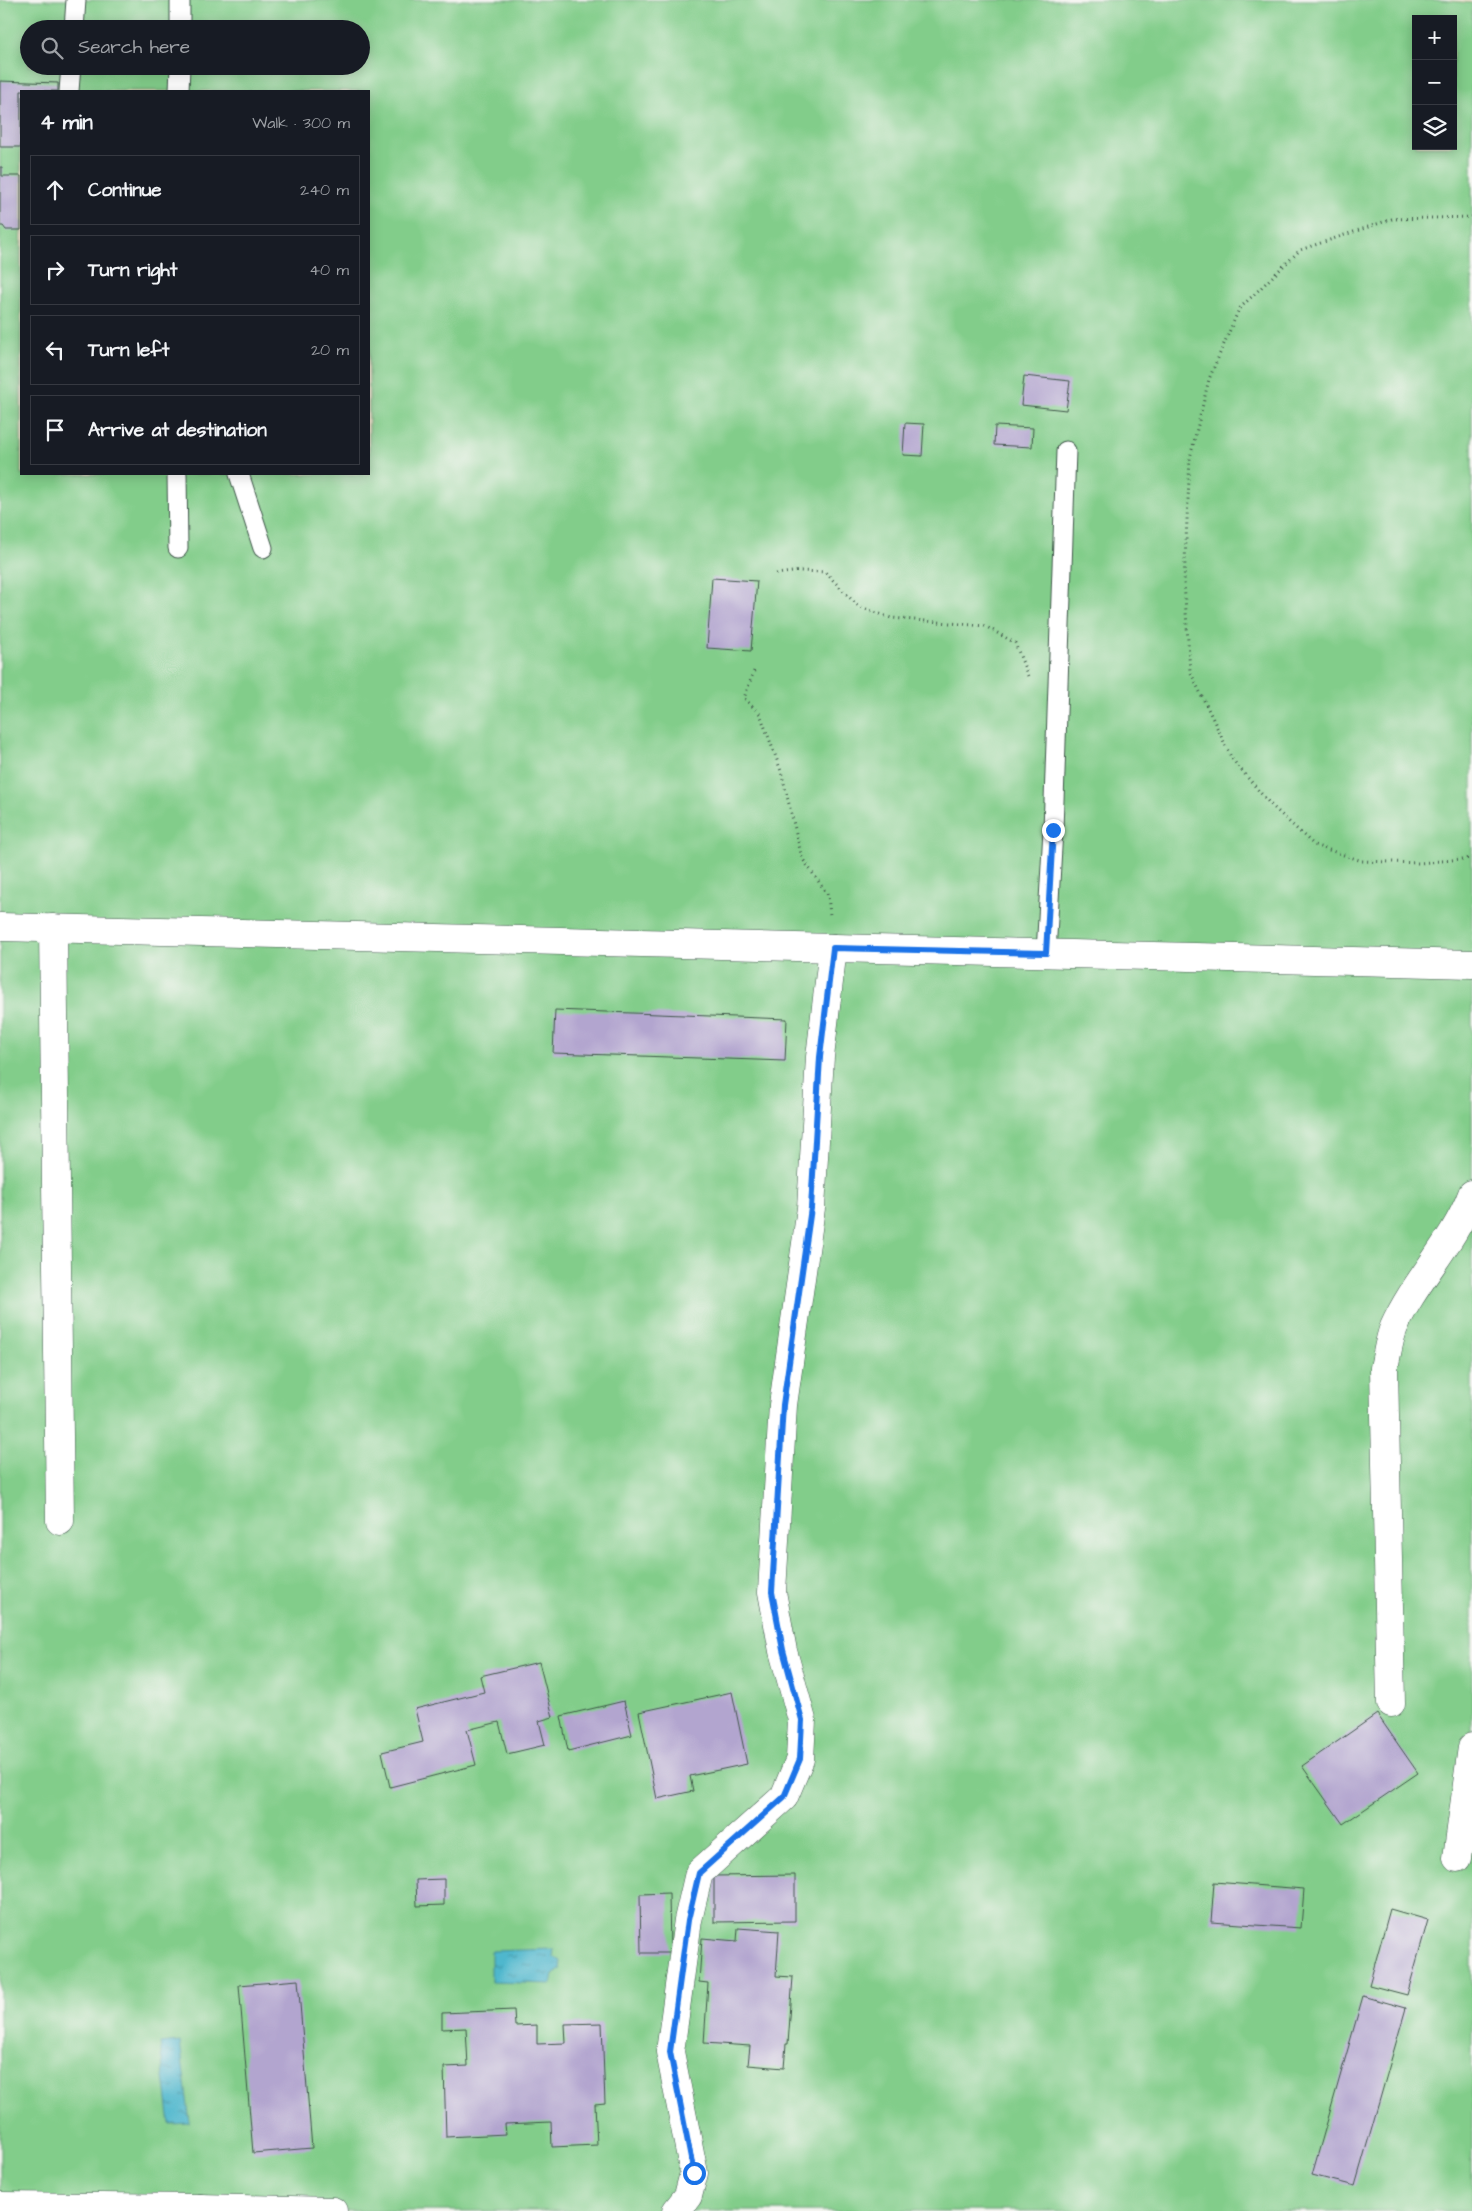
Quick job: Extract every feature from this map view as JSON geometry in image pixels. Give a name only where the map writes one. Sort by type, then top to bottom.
[{"type":"street","points":[[0,926],[1472,964]]},
{"type":"street","points":[[53,928],[60,1521]]},
{"type":"street","points":[[676,2211],[688,2196],[694,2173],[670,2052],[688,1920],[699,1873],[784,1797],[800,1759],[802,1720],[783,1650],[772,1592],[783,1405],[811,1208],[820,1057],[833,948]]},
{"type":"street","points":[[1391,1703],[1384,1368],[1393,1328],[1412,1295],[1456,1229],[1472,1194]]},
{"type":"street","points":[[1457,1858],[1472,1747]]},
{"type":"street","points":[[0,2206],[333,2211]]},
{"type":"lane","points":[[75,20],[76,0]]},
{"type":"lane","points":[[180,0],[180,20]]},
{"type":"lane","points":[[69,90],[70,75]]},
{"type":"lane","points":[[179,90],[180,75]]},
{"type":"lane","points":[[1046,953],[1053,830],[1066,451]]},
{"type":"lane","points":[[177,475],[178,548]]},
{"type":"lane","points":[[239,475],[262,548]]},
{"type":"path","points":[[1472,218],[1392,219],[1300,250],[1239,309],[1209,379],[1190,458],[1184,582],[1190,671],[1232,759],[1270,804],[1314,845],[1362,861],[1420,863],[1472,858]]},
{"type":"path","points":[[776,574],[800,571],[825,572],[858,606],[891,618],[985,626],[1015,643],[1031,684]]},
{"type":"path","points":[[754,671],[744,698],[760,714],[781,772],[802,858],[828,895],[833,948]]},
{"type":"green space","points":[[0,0],[1440,0],[1472,3],[1472,2211],[0,2211]]},
{"type":"water","points":[[553,1949],[554,1957],[561,1961],[560,1970],[553,1975],[551,1984],[491,1982],[491,1951]]},
{"type":"water","points":[[180,2042],[190,2123],[170,2124],[160,2044]]},
{"type":"building","points":[[0,81],[58,83],[58,90],[20,90],[20,147],[0,147]]},
{"type":"building","points":[[0,167],[2,167],[2,176],[20,176],[20,230],[6,230],[3,226],[0,226]]},
{"type":"building","points":[[1024,376],[1070,381],[1066,410],[1021,405]]},
{"type":"building","points":[[905,423],[924,424],[922,456],[903,455]]},
{"type":"building","points":[[995,426],[1033,428],[1032,447],[994,445]]},
{"type":"building","points":[[712,578],[757,581],[751,651],[707,648]]},
{"type":"building","points":[[555,1010],[787,1019],[785,1061],[553,1053]]},
{"type":"building","points":[[539,1662],[553,1717],[539,1721],[545,1745],[507,1754],[499,1722],[467,1730],[476,1765],[390,1787],[382,1752],[423,1742],[415,1709],[484,1692],[480,1676]]},
{"type":"building","points":[[732,1692],[747,1764],[690,1776],[693,1791],[657,1799],[639,1712]]},
{"type":"building","points":[[624,1701],[632,1735],[568,1751],[561,1716]]},
{"type":"building","points":[[1377,1714],[1418,1773],[1343,1824],[1302,1766]]},
{"type":"building","points":[[795,1875],[795,1921],[714,1922],[714,1876]]},
{"type":"building","points":[[444,1879],[444,1905],[417,1906],[416,1880]]},
{"type":"building","points":[[1214,1882],[1304,1889],[1301,1928],[1211,1922]]},
{"type":"building","points":[[669,1893],[670,1953],[641,1953],[640,1894]]},
{"type":"building","points":[[1390,1909],[1428,1920],[1407,1995],[1369,1985]]},
{"type":"building","points":[[738,1928],[779,1931],[776,1976],[793,1977],[788,2044],[786,2044],[784,2068],[748,2065],[750,2046],[704,2043],[708,1983],[699,1982],[702,1938],[737,1941]]},
{"type":"building","points":[[298,1980],[312,2148],[253,2153],[239,1985]]},
{"type":"building","points":[[1363,1996],[1406,2008],[1355,2186],[1312,2175]]},
{"type":"building","points":[[514,2010],[515,2026],[537,2025],[537,2044],[566,2043],[565,2024],[602,2023],[605,2103],[595,2104],[597,2145],[552,2147],[551,2122],[505,2124],[506,2134],[446,2137],[444,2067],[468,2066],[466,2028],[442,2029],[442,2013]]},
{"type":"route","points":[[694,2173],[670,2052],[688,1920],[699,1873],[784,1797],[800,1759],[802,1720],[783,1650],[772,1592],[783,1405],[811,1208],[820,1057],[833,948],[1046,953],[1053,830]]}]
